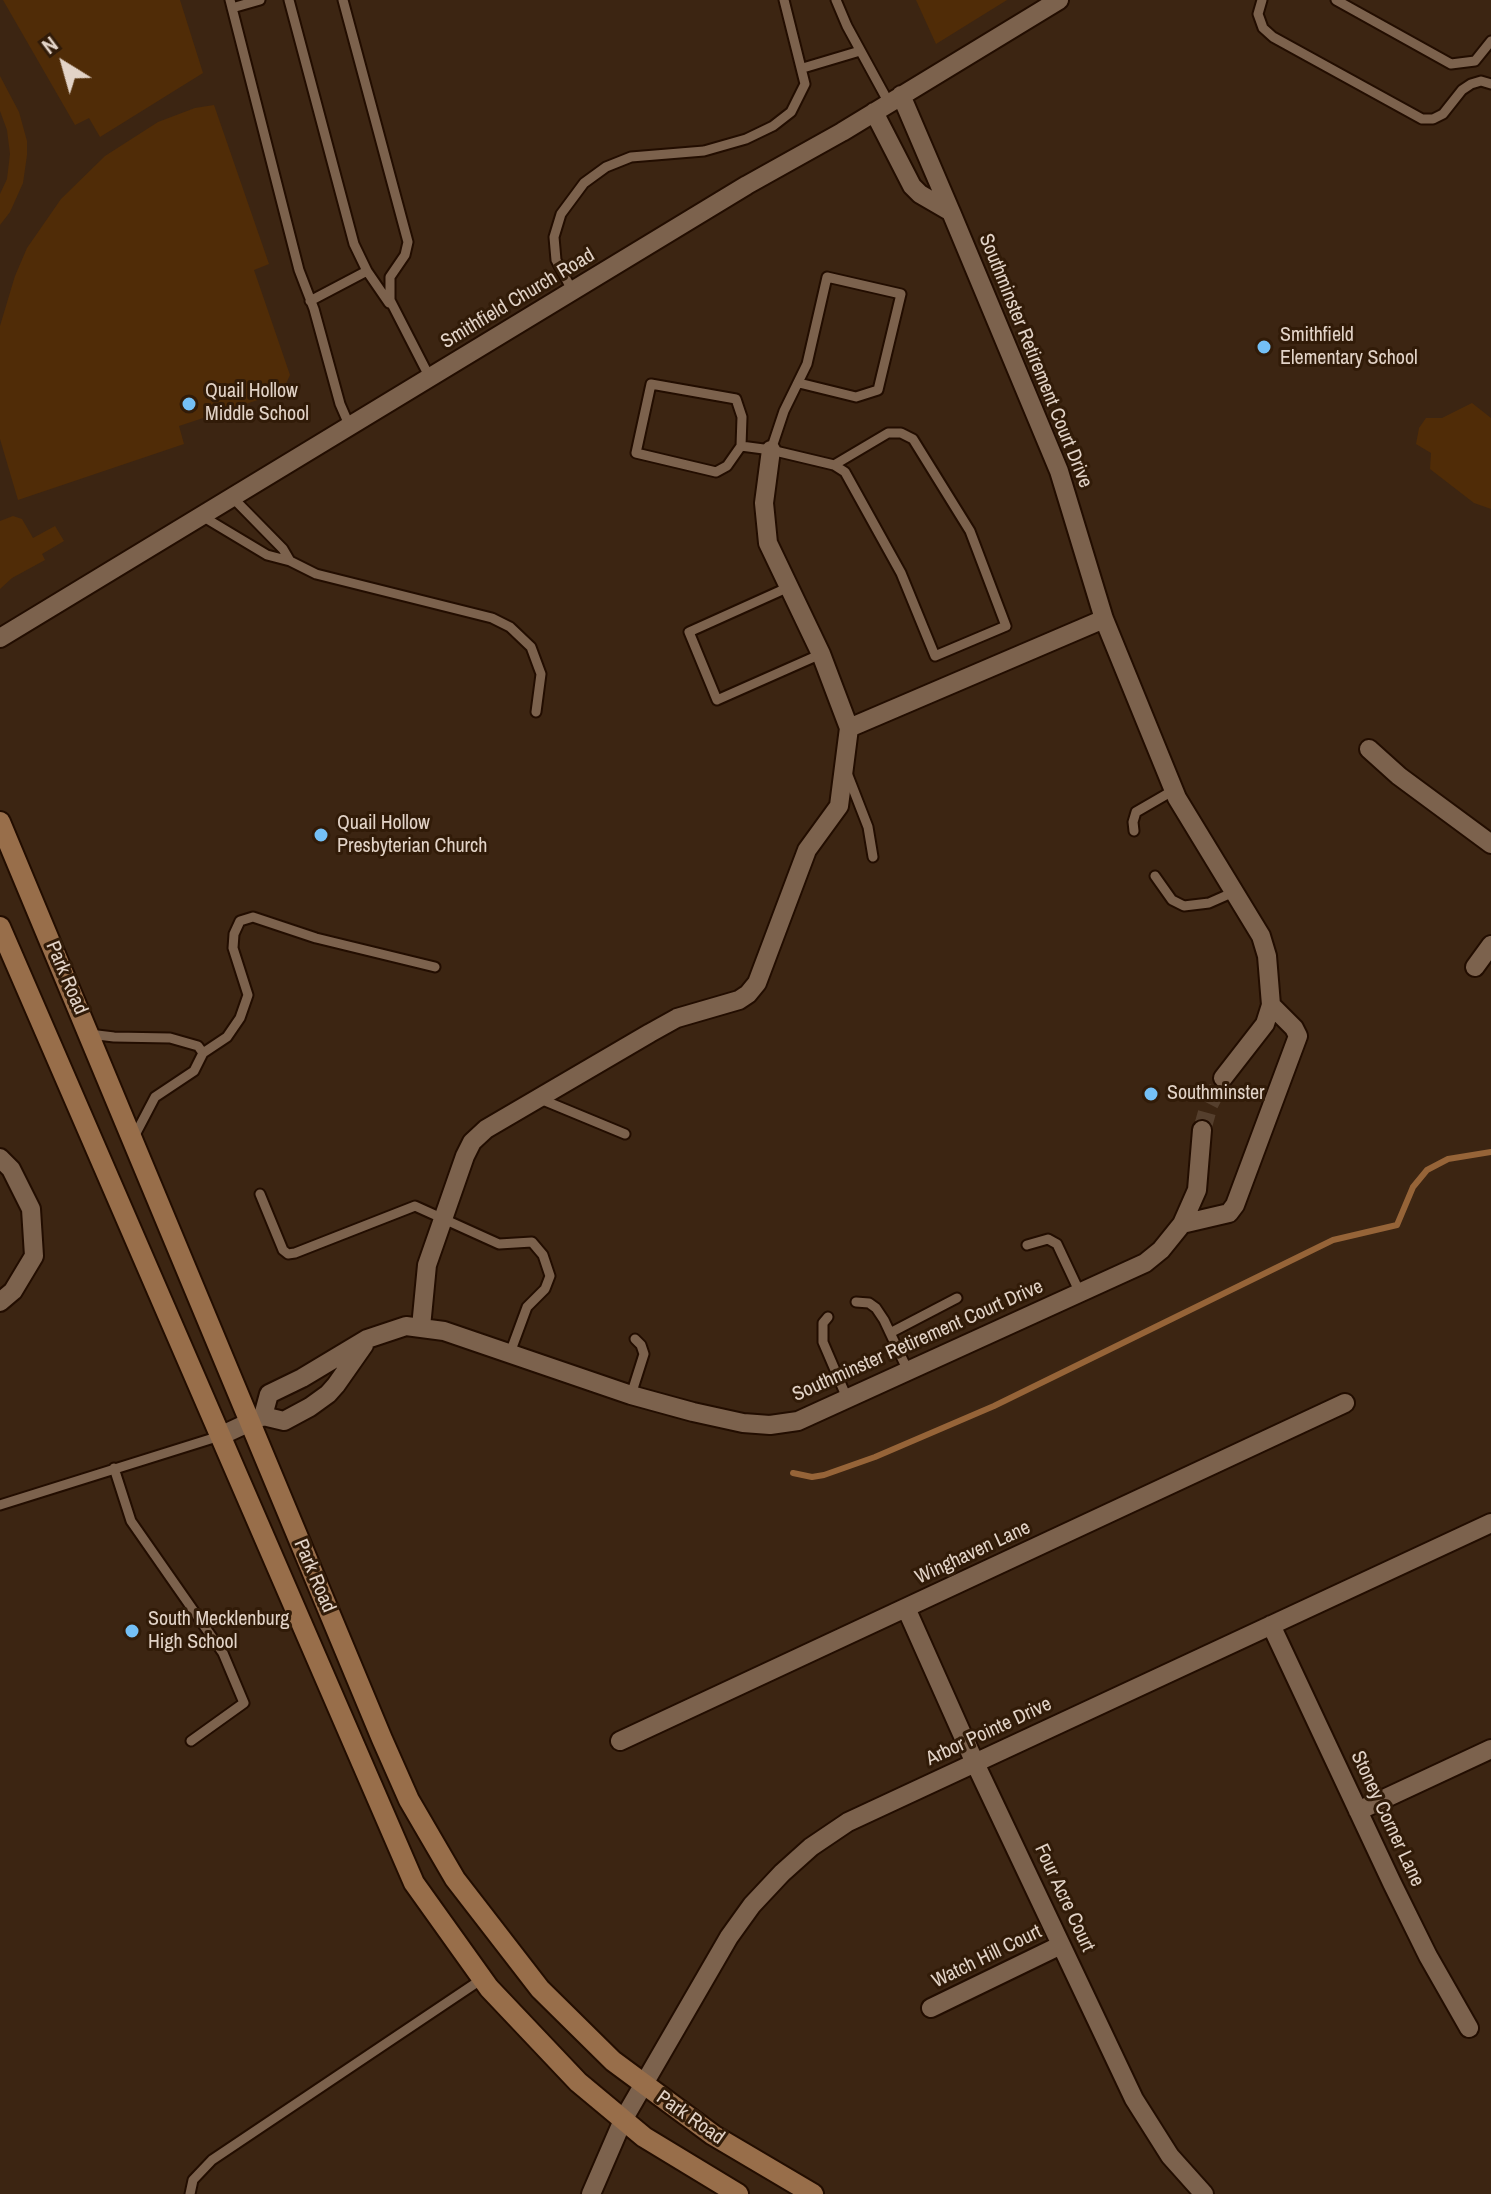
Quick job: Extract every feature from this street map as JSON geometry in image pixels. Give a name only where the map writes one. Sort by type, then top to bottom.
[{"type":"main road","name":"Park Road","points":[[0,822],[132,1140],[256,1419],[404,1788],[455,1879],[540,1989],[613,2061],[713,2135],[813,2194]]},
{"type":"main road","name":"Park Road","points":[[0,927],[414,1883],[482,1979],[578,2082],[647,2139],[738,2194]]},
{"type":"street","name":"Smithfield Church Road","points":[[0,638],[747,185],[1059,0]]},
{"type":"street","points":[[888,103],[912,186],[951,212]]},
{"type":"street","name":"Southminster Retirement Court Drive","points":[[888,103],[951,212],[1059,471],[1104,619],[1174,790],[1261,936],[1267,956],[1271,1005]]},
{"type":"street","points":[[421,1327],[427,1265],[472,1142],[486,1129],[677,1018],[739,1000],[748,994],[757,983],[807,850],[839,806],[849,728],[821,654],[768,543],[764,524],[771,450]]},
{"type":"street","points":[[849,728],[1104,619]]},
{"type":"street","points":[[1369,749],[1399,776],[1491,844]]},
{"type":"street","points":[[1475,967],[1491,945]]},
{"type":"street","points":[[1182,1224],[1229,1213],[1235,1205],[1298,1036],[1271,1005],[1265,1024],[1223,1078]]},
{"type":"street","name":"Southminster Retirement Court Drive","points":[[256,1419],[269,1394],[367,1339],[406,1326],[444,1331],[631,1395],[743,1423],[770,1425],[798,1421],[1145,1263],[1161,1250],[1182,1224],[1197,1190],[1202,1130]]},
{"type":"street","points":[[0,1158],[11,1169],[31,1209],[34,1256],[13,1291],[0,1302]]},
{"type":"street","name":"Southminster Retirement Court Drive","points":[[220,1436],[256,1419],[284,1421],[328,1394],[367,1339]]},
{"type":"street","name":"Winghaven Lane","points":[[620,1741],[1345,1403]]},
{"type":"street","name":"Arbor Pointe Drive","points":[[591,2194],[623,2120],[729,1937],[752,1905],[811,1847],[848,1822],[1491,1523]]},
{"type":"street","name":"Four Acre Court","points":[[906,1608],[975,1763],[1145,2119],[1170,2156],[1204,2194]]},
{"type":"street","name":"Stoney Corner Lane","points":[[1271,1625],[1428,1956],[1469,2028]]},
{"type":"street","points":[[1358,1811],[1491,1749]]},
{"type":"street","name":"Watch Hill Court","points":[[931,2008],[1061,1945]]},
{"type":"lane","points":[[260,0],[231,4],[299,270],[350,427]]},
{"type":"lane","points":[[289,0],[350,231],[367,271],[394,309],[430,378]]},
{"type":"lane","points":[[343,0],[408,242],[405,255],[389,283],[394,309]]},
{"type":"lane","points":[[573,292],[556,260],[554,237],[561,214],[584,183],[606,167],[631,157],[704,151],[760,133],[784,118],[797,103],[805,84],[803,68],[784,0]]},
{"type":"lane","points":[[836,0],[888,103]]},
{"type":"lane","points":[[1262,0],[1258,14],[1263,28],[1273,37],[1422,119],[1433,119],[1443,114],[1462,90],[1471,84],[1481,81],[1491,84]]},
{"type":"lane","points":[[1336,0],[1451,64],[1475,61],[1491,41]]},
{"type":"lane","points":[[803,68],[860,51]]},
{"type":"lane","points":[[310,301],[367,271]]},
{"type":"lane","points":[[771,450],[784,411],[807,364],[827,277],[901,294],[878,390],[856,397],[799,383]]},
{"type":"lane","points":[[651,384],[736,399],[742,417],[741,446],[727,466],[716,472],[636,453],[651,384]]},
{"type":"lane","points":[[741,446],[834,465],[845,472],[901,573],[935,656],[1006,626],[970,531],[913,439],[901,433],[888,433],[834,465]]},
{"type":"lane","points":[[233,498],[283,549],[290,561]]},
{"type":"lane","points":[[202,516],[267,555],[290,561],[316,574],[492,618],[510,627],[531,647],[541,674],[536,712]]},
{"type":"lane","points":[[789,587],[689,632],[717,700],[821,654]]},
{"type":"lane","points":[[845,768],[868,827],[873,857]]},
{"type":"lane","points":[[1134,831],[1136,812],[1174,790]]},
{"type":"lane","points":[[1155,876],[1172,900],[1184,906],[1209,903],[1234,892]]},
{"type":"lane","points":[[132,1140],[155,1097],[194,1071],[203,1053],[227,1037],[240,1018],[248,995],[233,948],[234,934],[240,921],[253,917],[316,938],[435,967]]},
{"type":"lane","points":[[89,1034],[170,1038],[198,1046],[203,1053]]},
{"type":"lane","points":[[538,1098],[625,1134]]},
{"type":"lane","points":[[260,1194],[283,1250],[288,1254],[415,1206],[499,1244],[532,1242],[543,1255],[550,1276],[545,1289],[527,1307],[510,1353]]},
{"type":"lane","points":[[1027,1245],[1048,1239],[1057,1244],[1080,1293]]},
{"type":"lane","points":[[890,1333],[957,1298]]},
{"type":"lane","points":[[856,1302],[869,1303],[876,1308],[908,1371]]},
{"type":"lane","points":[[828,1317],[823,1323],[823,1342],[847,1398]]},
{"type":"lane","points":[[631,1395],[644,1354],[635,1339]]},
{"type":"lane","points":[[0,1505],[220,1436]]},
{"type":"lane","points":[[114,1468],[131,1521],[223,1653],[244,1703],[191,1741]]},
{"type":"lane","points":[[190,2194],[193,2180],[212,2160],[482,1979]]},
{"type":"shaded area","points":[[3,0],[180,0],[203,73],[100,137],[89,118],[75,125]]},
{"type":"shaded area","points":[[916,0],[1007,0],[936,44]]},
{"type":"shaded area","points":[[0,76],[19,112],[27,141],[27,155],[23,183],[10,212],[0,225],[0,194],[7,179],[10,154],[7,130],[0,111]]},
{"type":"shaded area","points":[[214,105],[269,264],[254,270],[290,375],[282,392],[179,426],[184,444],[18,500],[0,439],[0,326],[27,248],[61,199],[105,156],[158,122],[195,108]]},
{"type":"shaded area","points":[[1472,403],[1491,418],[1491,509],[1474,503],[1430,469],[1431,453],[1416,444],[1419,428],[1426,418],[1442,418]]},
{"type":"shaded area","points":[[13,516],[22,519],[33,538],[55,526],[64,541],[42,554],[45,560],[12,578],[0,589],[0,521]]},
{"type":"waterway","points":[[793,1473],[812,1477],[824,1475],[875,1457],[994,1406],[1333,1240],[1397,1225],[1413,1187],[1427,1170],[1448,1159],[1491,1152]]},
{"type":"tunnel","points":[[1202,1130],[1209,1105],[1223,1078]]},
{"type":"place","name":"Smithfield Elementary School","points":[[1264,347]]},
{"type":"place","name":"Quail Hollow Middle School","points":[[189,404]]},
{"type":"place","name":"Quail Hollow Presbyterian Church","points":[[321,835]]},
{"type":"place","name":"Southminster","points":[[1151,1094]]},
{"type":"place","name":"South Mecklenburg High School","points":[[132,1631]]}]
